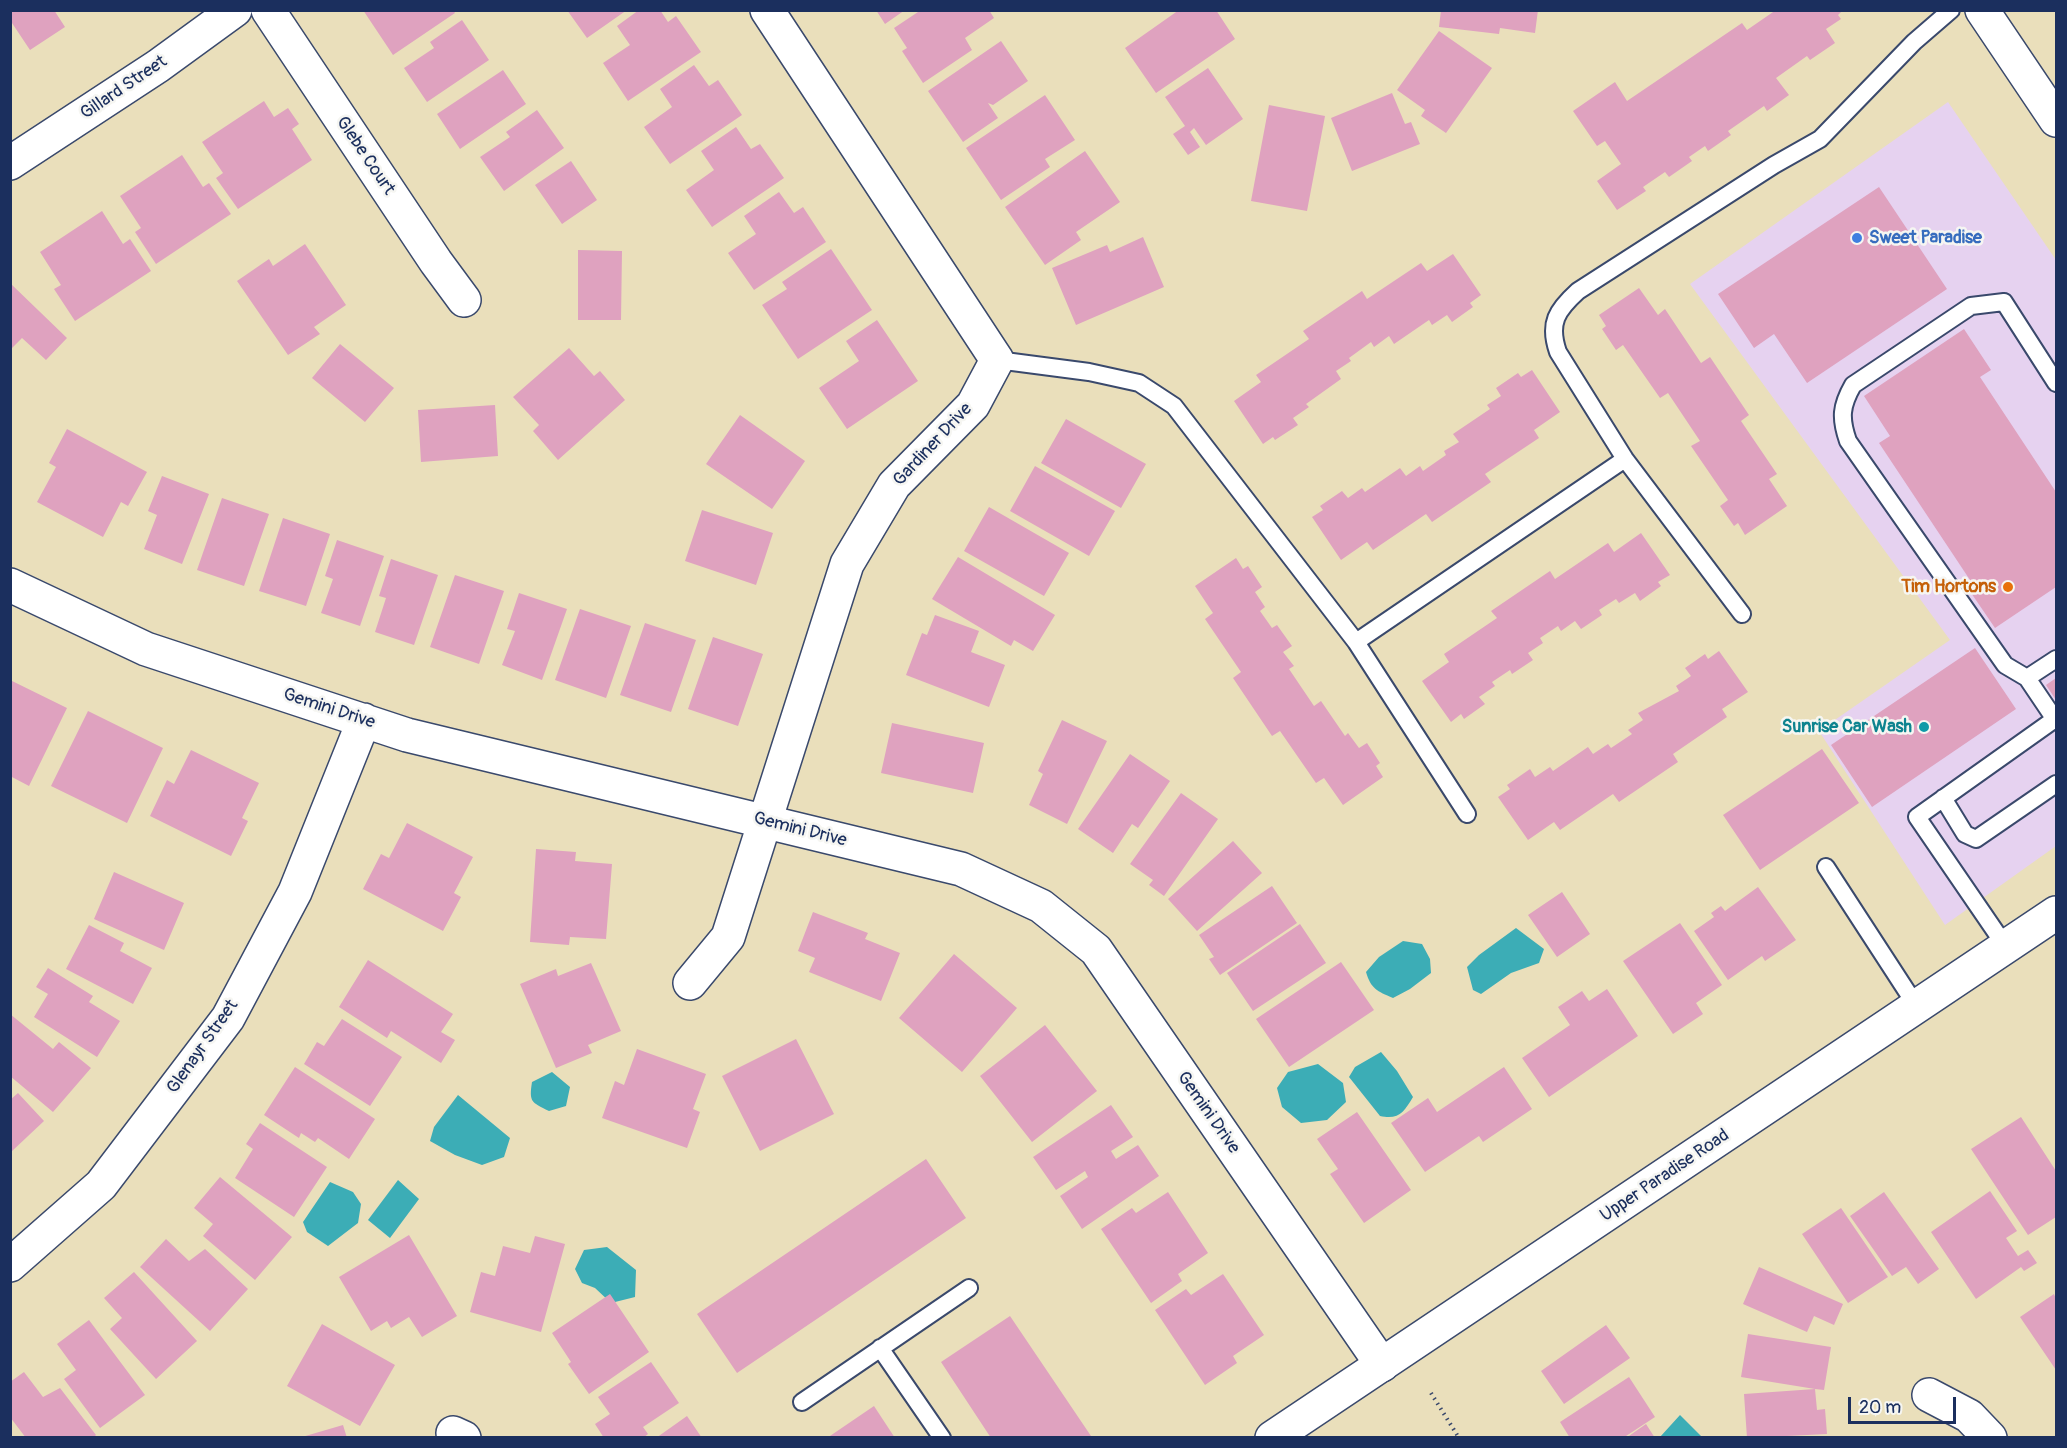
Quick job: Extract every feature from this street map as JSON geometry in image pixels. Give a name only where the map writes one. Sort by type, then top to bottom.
[{"type":"street","name":"Gillard Street","points":[[10,163],[158,66],[235,10]]},
{"type":"street","name":"Glebe Court","points":[[268,10],[436,262],[464,300]]},
{"type":"street","points":[[767,10],[997,360]]},
{"type":"street","points":[[1982,10],[2056,120]]},
{"type":"street","name":"Gardiner Drive","points":[[690,982],[728,937],[847,564],[894,485],[973,405],[997,360]]},
{"type":"street","name":"Gemini Drive","points":[[10,585],[146,649],[407,735],[961,869],[1041,906],[1096,950],[1382,1365]]},
{"type":"street","name":"Glenayr Street","points":[[10,1265],[101,1185],[228,1018],[295,892],[364,720]]},
{"type":"street","name":"Upper Paradise Road","points":[[1272,1437],[2056,913]]},
{"type":"street","points":[[1929,1395],[1969,1416],[1990,1437]]},
{"type":"lane","points":[[1742,614],[1625,459],[1558,352],[1553,337],[1555,321],[1561,307],[1578,291],[1774,165],[1820,139],[1914,42],[1952,10]]},
{"type":"lane","points":[[2006,947],[1917,817],[2056,720],[2027,678],[2005,665],[1854,451],[1843,427],[1842,412],[1853,385],[1971,306],[2004,302],[2056,383]]},
{"type":"lane","points":[[997,360],[1089,372],[1139,383],[1174,406],[1356,642],[1467,814]]},
{"type":"lane","points":[[1356,642],[1625,459]]},
{"type":"lane","points":[[2027,678],[2056,658]]},
{"type":"lane","points":[[1943,798],[1965,834],[1976,839],[2056,784]]},
{"type":"lane","points":[[1826,867],[1917,1006]]},
{"type":"lane","points":[[801,1402],[969,1288]]},
{"type":"lane","points":[[880,1348],[942,1437]]},
{"type":"path","points":[[1431,1393],[1459,1437]]},
{"type":"shaded area","points":[[1948,102],[2056,260],[2056,846],[1945,925],[1819,731],[1950,640],[1690,284]]},
{"type":"water","points":[[1516,928],[1544,949],[1539,963],[1511,973],[1481,994],[1473,990],[1467,967],[1479,955]]},
{"type":"water","points":[[1403,941],[1422,944],[1430,959],[1431,973],[1410,989],[1393,998],[1375,989],[1366,972],[1379,957]]},
{"type":"water","points":[[1381,1052],[1397,1071],[1413,1097],[1404,1111],[1392,1117],[1380,1116],[1349,1077],[1355,1067]]},
{"type":"water","points":[[1318,1064],[1343,1083],[1346,1102],[1327,1120],[1301,1123],[1282,1107],[1277,1088],[1288,1072]]},
{"type":"water","points":[[552,1072],[570,1087],[566,1106],[549,1111],[533,1101],[531,1089],[532,1082]]},
{"type":"water","points":[[458,1095],[510,1138],[504,1157],[482,1165],[455,1155],[430,1141],[434,1127]]},
{"type":"water","points":[[398,1180],[419,1199],[390,1238],[368,1220]]},
{"type":"water","points":[[330,1182],[353,1192],[361,1204],[358,1223],[328,1246],[307,1232],[303,1222]]},
{"type":"water","points":[[607,1247],[636,1270],[635,1297],[611,1303],[595,1288],[582,1283],[575,1269],[584,1250]]},
{"type":"water","points":[[1680,1415],[1702,1437],[1660,1437]]},
{"type":"building","points":[[10,10],[54,10],[65,27],[30,50],[10,20]]},
{"type":"building","points":[[363,10],[453,10],[455,13],[393,55]]},
{"type":"building","points":[[567,10],[627,10],[587,38]]},
{"type":"building","points":[[639,10],[660,10],[668,22],[676,16],[701,52],[628,101],[603,63],[630,45],[617,26]]},
{"type":"building","points":[[876,10],[905,10],[885,24]]},
{"type":"building","points":[[921,10],[989,10],[994,18],[965,38],[972,50],[923,83],[902,51],[907,48],[894,28]]},
{"type":"building","points":[[1179,10],[1216,10],[1235,39],[1156,93],[1125,48]]},
{"type":"building","points":[[1441,10],[1538,10],[1535,33],[1500,28],[1499,34],[1439,27]]},
{"type":"building","points":[[1776,10],[1843,10],[1838,15],[1841,19],[1826,29],[1835,43],[1810,60],[1807,56],[1776,78],[1789,95],[1767,111],[1764,106],[1728,131],[1731,135],[1708,151],[1705,146],[1689,157],[1692,161],[1669,177],[1665,172],[1643,187],[1646,191],[1617,210],[1597,181],[1621,164],[1605,141],[1597,146],[1573,111],[1615,82],[1627,101],[1742,23],[1747,30]]},
{"type":"building","points":[[462,20],[489,60],[427,102],[404,68],[434,48],[430,42]]},
{"type":"building","points":[[1439,31],[1492,68],[1446,133],[1421,116],[1425,110],[1397,90]]},
{"type":"building","points":[[1001,41],[1028,81],[993,105],[988,103],[998,118],[963,142],[928,91]]},
{"type":"building","points":[[694,65],[709,86],[718,80],[742,115],[670,164],[644,127],[672,107],[660,89]]},
{"type":"building","points":[[1208,68],[1243,119],[1206,145],[1194,128],[1190,132],[1200,147],[1188,155],[1173,134],[1185,126],[1165,97]]},
{"type":"building","points":[[503,70],[526,104],[460,149],[437,114]]},
{"type":"building","points":[[1392,93],[1405,124],[1411,122],[1420,144],[1352,171],[1331,118]]},
{"type":"building","points":[[1045,95],[1075,140],[1045,159],[1050,167],[1001,200],[966,148]]},
{"type":"building","points":[[264,101],[274,117],[288,108],[299,124],[292,129],[312,160],[238,209],[216,178],[223,173],[202,142]]},
{"type":"building","points":[[1269,105],[1325,116],[1307,211],[1251,201]]},
{"type":"building","points":[[537,110],[564,148],[504,191],[480,157],[510,137],[506,132]]},
{"type":"building","points":[[736,127],[751,149],[760,144],[784,178],[712,227],[686,190],[714,170],[701,151]]},
{"type":"building","points":[[1085,151],[1120,202],[1076,232],[1081,240],[1045,265],[1005,207]]},
{"type":"building","points":[[182,155],[203,187],[209,183],[231,214],[156,264],[135,232],[141,228],[120,196]]},
{"type":"building","points":[[571,161],[597,200],[562,224],[535,185]]},
{"type":"building","name":"Sweet Paradise","points":[[1879,187],[1947,289],[1807,383],[1774,334],[1754,348],[1718,294]]},
{"type":"building","points":[[779,192],[794,213],[803,207],[826,242],[754,290],[728,253],[756,234],[744,216]]},
{"type":"building","points":[[102,211],[123,244],[130,239],[151,271],[75,321],[54,289],[61,285],[40,252]]},
{"type":"building","points":[[1143,237],[1164,287],[1076,325],[1052,268],[1107,245],[1110,252]]},
{"type":"building","points":[[305,244],[346,305],[314,327],[320,334],[288,355],[237,281],[269,259],[273,266]]},
{"type":"building","points":[[831,249],[872,310],[798,359],[762,305],[787,289],[782,282]]},
{"type":"building","points":[[578,250],[622,251],[621,320],[578,320]]},
{"type":"building","points":[[1453,254],[1481,295],[1470,303],[1473,307],[1452,322],[1447,315],[1432,325],[1429,320],[1394,344],[1389,336],[1374,347],[1371,342],[1349,358],[1351,361],[1336,371],[1341,379],[1306,404],[1309,407],[1293,418],[1298,425],[1275,440],[1273,437],[1263,444],[1234,401],[1261,382],[1256,375],[1309,339],[1303,331],[1362,291],[1367,299],[1421,263],[1427,271]]},
{"type":"building","points":[[10,283],[67,338],[46,360],[22,338],[10,350]]},
{"type":"building","points":[[1639,288],[1658,315],[1665,309],[1701,363],[1710,357],[1749,415],[1741,421],[1777,474],[1769,479],[1787,506],[1745,535],[1738,523],[1734,526],[1720,506],[1728,500],[1691,446],[1700,441],[1668,393],[1660,398],[1623,345],[1616,350],[1602,329],[1606,326],[1599,315]]},
{"type":"building","points":[[877,320],[918,381],[847,429],[819,388],[859,361],[846,341]]},
{"type":"building","points":[[1964,329],[1991,370],[1980,377],[2056,492],[2056,587],[1995,628],[1965,584],[1970,580],[1879,443],[1890,436],[1864,396]]},
{"type":"building","points":[[340,344],[394,388],[365,422],[312,378]]},
{"type":"building","points":[[569,348],[594,376],[600,371],[625,400],[558,460],[533,431],[539,425],[513,397]]},
{"type":"building","points":[[1532,370],[1560,412],[1534,430],[1539,438],[1485,474],[1491,482],[1432,522],[1426,514],[1373,550],[1367,542],[1341,560],[1312,517],[1323,510],[1320,506],[1342,491],[1348,498],[1362,488],[1365,492],[1400,468],[1406,476],[1420,466],[1423,471],[1446,455],[1444,451],[1459,442],[1453,434],[1490,409],[1487,405],[1501,396],[1496,388],[1518,373],[1521,377]]},
{"type":"building","points":[[495,405],[498,456],[421,462],[418,410]]},
{"type":"building","points":[[740,415],[805,461],[772,509],[706,464]]},
{"type":"building","points":[[1066,419],[1146,464],[1121,508],[1041,463]]},
{"type":"building","points":[[67,429],[147,472],[128,506],[121,502],[103,537],[37,502],[56,467],[49,463]]},
{"type":"building","points":[[1035,466],[1115,511],[1089,556],[1010,511]]},
{"type":"building","points":[[162,476],[209,494],[182,564],[144,549],[157,515],[148,511]]},
{"type":"building","points":[[222,498],[269,514],[244,586],[197,570]]},
{"type":"building","points":[[989,507],[1069,553],[1044,596],[964,551]]},
{"type":"building","points":[[702,510],[773,533],[756,585],[685,561]]},
{"type":"building","points":[[283,518],[330,534],[306,606],[259,591]]},
{"type":"building","points":[[1641,533],[1670,575],[1658,582],[1661,586],[1640,601],[1635,593],[1619,603],[1616,599],[1599,610],[1602,615],[1581,629],[1575,621],[1561,631],[1558,626],[1540,638],[1543,643],[1528,653],[1533,660],[1512,674],[1510,670],[1492,682],[1495,686],[1479,697],[1485,704],[1464,719],[1461,714],[1451,722],[1422,681],[1449,662],[1444,654],[1497,618],[1491,611],[1550,571],[1555,579],[1608,543],[1614,552]]},
{"type":"building","points":[[337,540],[384,556],[360,626],[321,613],[333,579],[325,576]]},
{"type":"building","points":[[958,557],[1055,615],[1033,651],[1014,640],[1011,646],[932,599]]},
{"type":"building","points":[[1236,558],[1243,569],[1248,566],[1262,587],[1255,592],[1265,607],[1260,611],[1272,628],[1277,625],[1292,646],[1283,652],[1294,666],[1289,669],[1314,706],[1321,701],[1345,736],[1348,733],[1359,748],[1367,743],[1380,763],[1376,766],[1383,777],[1343,805],[1324,778],[1316,783],[1280,731],[1272,736],[1233,678],[1241,672],[1205,619],[1213,613],[1195,586]]},
{"type":"building","points":[[391,559],[438,575],[414,645],[375,632],[386,598],[379,596]]},
{"type":"building","points":[[455,575],[504,591],[479,664],[430,647]]},
{"type":"building","points":[[519,593],[567,609],[542,680],[502,665],[515,631],[507,629]]},
{"type":"building","points":[[580,609],[631,626],[606,698],[555,680]]},
{"type":"building","points":[[935,615],[979,631],[971,652],[1005,665],[989,707],[906,675],[922,633],[927,635]]},
{"type":"building","points":[[645,623],[696,640],[671,712],[620,695]]},
{"type":"building","points":[[713,637],[763,654],[738,726],[688,709]]},
{"type":"building","name":"Sunrise Car Wash","points":[[1975,648],[2016,709],[1872,807],[1831,745]]},
{"type":"building","points":[[1719,651],[1748,692],[1722,709],[1727,717],[1673,754],[1678,762],[1619,802],[1613,794],[1560,830],[1554,822],[1528,840],[1498,797],[1510,789],[1507,785],[1530,769],[1535,777],[1550,767],[1553,771],[1588,747],[1593,754],[1608,744],[1611,748],[1632,734],[1628,730],[1643,720],[1638,713],[1679,691],[1676,686],[1691,676],[1685,668],[1705,654],[1708,659]]},
{"type":"building","points":[[2056,678],[2056,700],[2046,685]]},
{"type":"building","points":[[10,680],[67,708],[29,786],[10,776]]},
{"type":"building","points":[[88,711],[163,748],[127,823],[51,786]]},
{"type":"building","points":[[1062,720],[1107,741],[1067,824],[1029,805],[1043,774],[1038,771]]},
{"type":"building","points":[[892,723],[984,743],[973,793],[881,773]]},
{"type":"building","points":[[1822,749],[1859,803],[1760,870],[1723,815]]},
{"type":"building","points":[[191,750],[259,783],[242,818],[248,821],[231,856],[150,816],[167,780],[174,784]]},
{"type":"building","points":[[1130,754],[1170,781],[1138,828],[1132,824],[1113,853],[1078,829]]},
{"type":"building","points":[[1181,793],[1218,819],[1164,896],[1149,885],[1153,880],[1130,864]]},
{"type":"building","points":[[407,823],[473,857],[454,893],[461,897],[443,931],[363,889],[381,854],[389,858]]},
{"type":"building","points":[[1233,841],[1262,873],[1197,931],[1168,899]]},
{"type":"building","points":[[536,849],[576,852],[575,861],[612,864],[606,939],[570,937],[569,945],[530,942]]},
{"type":"building","points":[[114,872],[184,903],[164,950],[94,919]]},
{"type":"building","points":[[1272,886],[1297,923],[1220,975],[1209,959],[1214,957],[1199,935]]},
{"type":"building","points":[[1758,887],[1796,940],[1765,961],[1762,956],[1728,980],[1694,931],[1714,917],[1711,913],[1721,906],[1725,911]]},
{"type":"building","points":[[1562,892],[1590,934],[1557,957],[1528,915]]},
{"type":"building","points":[[813,912],[868,933],[865,939],[900,953],[881,1001],[809,972],[815,958],[798,951]]},
{"type":"building","points":[[1680,923],[1722,985],[1696,1003],[1703,1014],[1673,1034],[1623,961]]},
{"type":"building","points":[[1300,924],[1326,963],[1253,1011],[1227,973]]},
{"type":"building","points":[[89,925],[124,943],[120,951],[152,968],[133,1004],[66,969]]},
{"type":"building","points":[[954,954],[1017,1008],[962,1072],[899,1018]]},
{"type":"building","points":[[368,960],[453,1014],[441,1032],[455,1040],[441,1063],[391,1031],[387,1038],[339,1007]]},
{"type":"building","points":[[1341,962],[1374,1010],[1289,1067],[1256,1019]]},
{"type":"building","points":[[591,963],[621,1031],[588,1045],[592,1053],[556,1068],[520,984],[556,969],[558,976]]},
{"type":"building","points":[[48,968],[93,996],[89,1002],[120,1021],[97,1057],[34,1017],[48,994],[36,987]]},
{"type":"building","points":[[1607,989],[1638,1036],[1549,1097],[1522,1058],[1570,1025],[1558,1007],[1582,991],[1589,1001]]},
{"type":"building","points":[[10,1014],[53,1049],[59,1042],[91,1068],[53,1112],[10,1076]]},
{"type":"building","points":[[342,1019],[402,1057],[370,1106],[304,1064],[317,1042],[324,1046]]},
{"type":"building","points":[[1045,1025],[1097,1091],[1032,1142],[980,1076]]},
{"type":"building","points":[[796,1039],[834,1114],[760,1151],[722,1076]]},
{"type":"building","points":[[637,1049],[706,1074],[693,1109],[700,1112],[687,1148],[602,1118],[615,1081],[624,1085]]},
{"type":"building","points":[[295,1067],[375,1119],[349,1159],[318,1138],[315,1142],[301,1133],[299,1138],[264,1115]]},
{"type":"building","points":[[1504,1067],[1532,1109],[1483,1142],[1479,1136],[1425,1172],[1391,1123],[1428,1098],[1437,1112]]},
{"type":"building","points":[[18,1093],[44,1121],[10,1153],[10,1100]]},
{"type":"building","points":[[1111,1105],[1133,1137],[1111,1151],[1116,1159],[1138,1145],[1159,1176],[1082,1229],[1060,1196],[1088,1177],[1085,1171],[1056,1190],[1033,1157]]},
{"type":"building","points":[[1357,1112],[1411,1190],[1364,1223],[1330,1174],[1338,1169],[1317,1139]]},
{"type":"building","points":[[2021,1117],[2056,1171],[2056,1217],[2028,1235],[1971,1149]]},
{"type":"building","points":[[260,1123],[327,1167],[294,1217],[235,1178],[253,1149],[246,1144]]},
{"type":"building","points":[[926,1159],[966,1218],[737,1373],[697,1314]]},
{"type":"building","points":[[220,1177],[292,1237],[255,1280],[203,1236],[213,1224],[194,1208]]},
{"type":"building","points":[[1990,1191],[2017,1231],[2006,1238],[2018,1256],[2028,1250],[2037,1263],[2024,1271],[2021,1267],[1976,1299],[1931,1232]]},
{"type":"building","points":[[1168,1192],[1208,1253],[1178,1274],[1182,1281],[1151,1303],[1101,1229],[1132,1208],[1136,1213]]},
{"type":"building","points":[[1884,1192],[1939,1269],[1918,1284],[1906,1267],[1892,1276],[1850,1216]]},
{"type":"building","points":[[1841,1208],[1888,1277],[1848,1303],[1802,1234]]},
{"type":"building","points":[[409,1235],[457,1316],[422,1337],[409,1317],[391,1328],[387,1321],[371,1331],[339,1277]]},
{"type":"building","points":[[535,1236],[565,1244],[541,1332],[470,1312],[481,1272],[495,1276],[503,1246],[530,1253]]},
{"type":"building","points":[[166,1239],[189,1261],[205,1249],[248,1289],[210,1331],[140,1267]]},
{"type":"building","points":[[1759,1267],[1843,1304],[1834,1325],[1814,1316],[1807,1332],[1743,1304]]},
{"type":"building","points":[[134,1272],[197,1341],[156,1379],[110,1329],[122,1318],[104,1298]]},
{"type":"building","points":[[1223,1274],[1264,1335],[1233,1356],[1237,1363],[1205,1385],[1155,1310],[1186,1289],[1191,1295]]},
{"type":"building","points":[[610,1294],[649,1352],[589,1394],[568,1364],[571,1362],[552,1333]]},
{"type":"building","points":[[2054,1294],[2056,1299],[2056,1370],[2020,1317]]},
{"type":"building","points":[[1010,1316],[1091,1436],[1090,1438],[991,1438],[941,1362]]},
{"type":"building","points":[[89,1320],[145,1395],[100,1428],[64,1379],[76,1370],[57,1344]]},
{"type":"building","points":[[322,1324],[395,1365],[360,1426],[287,1386]]},
{"type":"building","points":[[1606,1325],[1630,1358],[1564,1404],[1541,1371]]},
{"type":"building","points":[[1748,1334],[1831,1347],[1824,1390],[1741,1377]]},
{"type":"building","points":[[651,1362],[679,1403],[643,1427],[648,1434],[643,1438],[604,1438],[595,1424],[610,1414],[598,1397]]},
{"type":"building","points":[[24,1372],[43,1397],[60,1388],[96,1435],[93,1438],[26,1438],[10,1417],[10,1382]]},
{"type":"building","points":[[1629,1377],[1655,1417],[1623,1438],[1570,1438],[1560,1422]]},
{"type":"building","points":[[1815,1389],[1817,1410],[1825,1409],[1827,1434],[1747,1438],[1744,1394]]},
{"type":"building","points":[[874,1406],[895,1438],[827,1438]]},
{"type":"building","points":[[687,1416],[702,1438],[656,1438]]},
{"type":"building","points":[[1646,1424],[1655,1438],[1626,1438]]},
{"type":"building","points":[[343,1425],[347,1438],[302,1438],[302,1437]]},
{"type":"place","name":"Sweet Paradise","points":[[1857,238]]},
{"type":"place","name":"Tim Hortons","points":[[2008,587]]},
{"type":"place","name":"Sunrise Car Wash","points":[[1924,727]]}]
